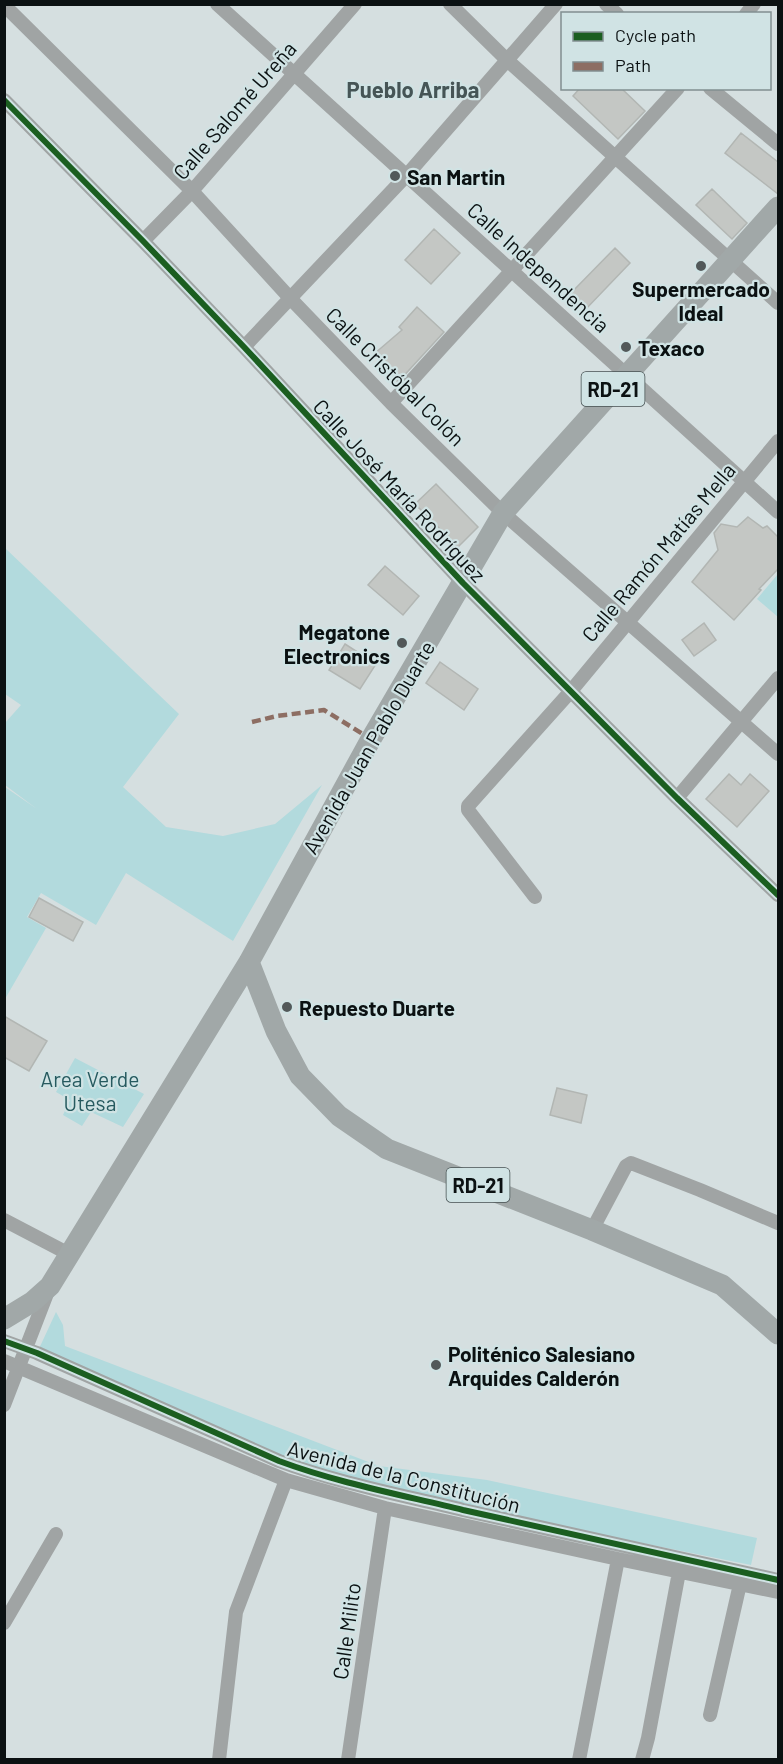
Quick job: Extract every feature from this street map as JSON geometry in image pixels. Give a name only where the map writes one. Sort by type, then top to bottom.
[{"type":"main road","name":"Avenida Juan Pablo Duarte","points":[[4,1319],[32,1302],[50,1286],[249,962],[371,739],[503,513],[778,207]]},
{"type":"main road","name":"RD-21","points":[[249,962],[276,1030],[300,1076],[339,1116],[387,1149],[592,1230],[722,1285],[778,1334]]},
{"type":"street","name":"Calle Independencia","points":[[217,4],[778,512]]},
{"type":"street","name":"Calle Salomé Ureña","points":[[143,241],[192,190],[355,4]]},
{"type":"street","points":[[450,4],[507,60],[778,303]]},
{"type":"street","points":[[244,347],[406,176],[556,4]]},
{"type":"street","name":"Calle Cristóbal Colón","points":[[4,5],[192,190],[289,297],[391,403],[503,513],[778,754]]},
{"type":"street","points":[[391,403],[676,90]]},
{"type":"street","points":[[712,90],[778,144]]},
{"type":"street","name":"Calle José María Rodríguez","points":[[4,100],[244,347],[463,583],[677,798],[778,895]]},
{"type":"street","name":"Calle Ramón Matías Mella","points":[[535,897],[467,807],[571,691],[778,441]]},
{"type":"street","points":[[677,798],[778,678]]},
{"type":"street","points":[[592,1230],[630,1163],[778,1223]]},
{"type":"street","points":[[4,1220],[69,1254]]},
{"type":"street","points":[[4,1404],[50,1286]]},
{"type":"street","name":"Avenida de la Constitución","points":[[4,1341],[25,1348],[298,1468],[374,1489],[536,1527],[778,1580]]},
{"type":"street","name":"Avenida de la Constitución","points":[[4,1361],[286,1480],[385,1508],[778,1592]]},
{"type":"street","points":[[219,1760],[236,1612],[286,1480]]},
{"type":"street","name":"Calle Milito","points":[[348,1760],[385,1508]]},
{"type":"street","points":[[4,1623],[56,1534]]},
{"type":"street","points":[[579,1760],[618,1559]]},
{"type":"street","points":[[642,1760],[679,1572]]},
{"type":"street","points":[[710,1715],[740,1584]]},
{"type":"green space","points":[[5,548],[179,714],[123,787],[166,827],[223,836],[275,824],[322,785],[233,941],[126,873],[96,925],[41,893],[27,917],[46,928],[5,999],[5,787],[37,809],[5,785],[5,723],[21,705],[5,694]]},
{"type":"green space","points":[[778,574],[778,617],[757,599]]},
{"type":"green space","name":"Area Verde Utesa","points":[[75,1058],[144,1094],[123,1127],[91,1112],[82,1126],[63,1115],[70,1100],[56,1092]]},
{"type":"green space","points":[[56,1312],[63,1325],[65,1346],[379,1466],[487,1480],[757,1538],[751,1565],[374,1489],[298,1468],[37,1353]]},
{"type":"building","points":[[578,90],[623,90],[645,111],[618,139],[573,96]]},
{"type":"building","points":[[741,133],[778,162],[778,194],[725,153]]},
{"type":"building","points":[[712,189],[747,223],[732,239],[696,205]]},
{"type":"building","points":[[434,229],[460,253],[431,284],[405,260]]},
{"type":"building","points":[[615,248],[630,263],[585,310],[570,294]]},
{"type":"building","points":[[417,307],[444,332],[398,382],[374,354],[402,330],[399,327]]},
{"type":"building","points":[[436,484],[478,527],[458,547],[415,504]]},
{"type":"building","points":[[748,517],[763,528],[767,526],[778,537],[778,569],[734,620],[692,582],[718,550],[714,533],[721,524],[737,527]]},
{"type":"building","points":[[385,566],[419,596],[403,615],[368,585]]},
{"type":"building","points":[[704,623],[716,640],[694,656],[682,640]]},
{"type":"building","points":[[345,644],[376,664],[360,689],[329,670]]},
{"type":"building","points":[[440,662],[478,689],[464,710],[426,683]]},
{"type":"building","points":[[729,774],[741,785],[750,774],[769,791],[737,827],[706,799]]},
{"type":"building","points":[[39,898],[83,922],[73,941],[29,917]]},
{"type":"building","points":[[4,1016],[47,1041],[29,1071],[4,1057]]},
{"type":"building","points":[[557,1088],[587,1095],[581,1123],[550,1115]]},
{"type":"marked path","points":[[252,722],[277,716],[324,710],[371,739]]},
{"type":"cycle path","points":[[4,100],[244,347],[463,583],[677,798],[778,895]]},
{"type":"cycle path","points":[[4,1341],[37,1353],[279,1461],[324,1476],[463,1510],[778,1580]]},
{"type":"place","name":"San Martin","points":[[395,176]]},
{"type":"place","name":"Supermercado Ideal","points":[[701,266]]},
{"type":"place","name":"Texaco","points":[[626,347]]},
{"type":"place","name":"Megatone Electronics","points":[[402,643]]},
{"type":"place","name":"Repuesto Duarte","points":[[287,1007]]},
{"type":"place","name":"Politénico Salesiano Arquides Calderón","points":[[436,1365]]},
{"type":"district","name":"Pueblo Arriba","points":[[413,89]]}]
